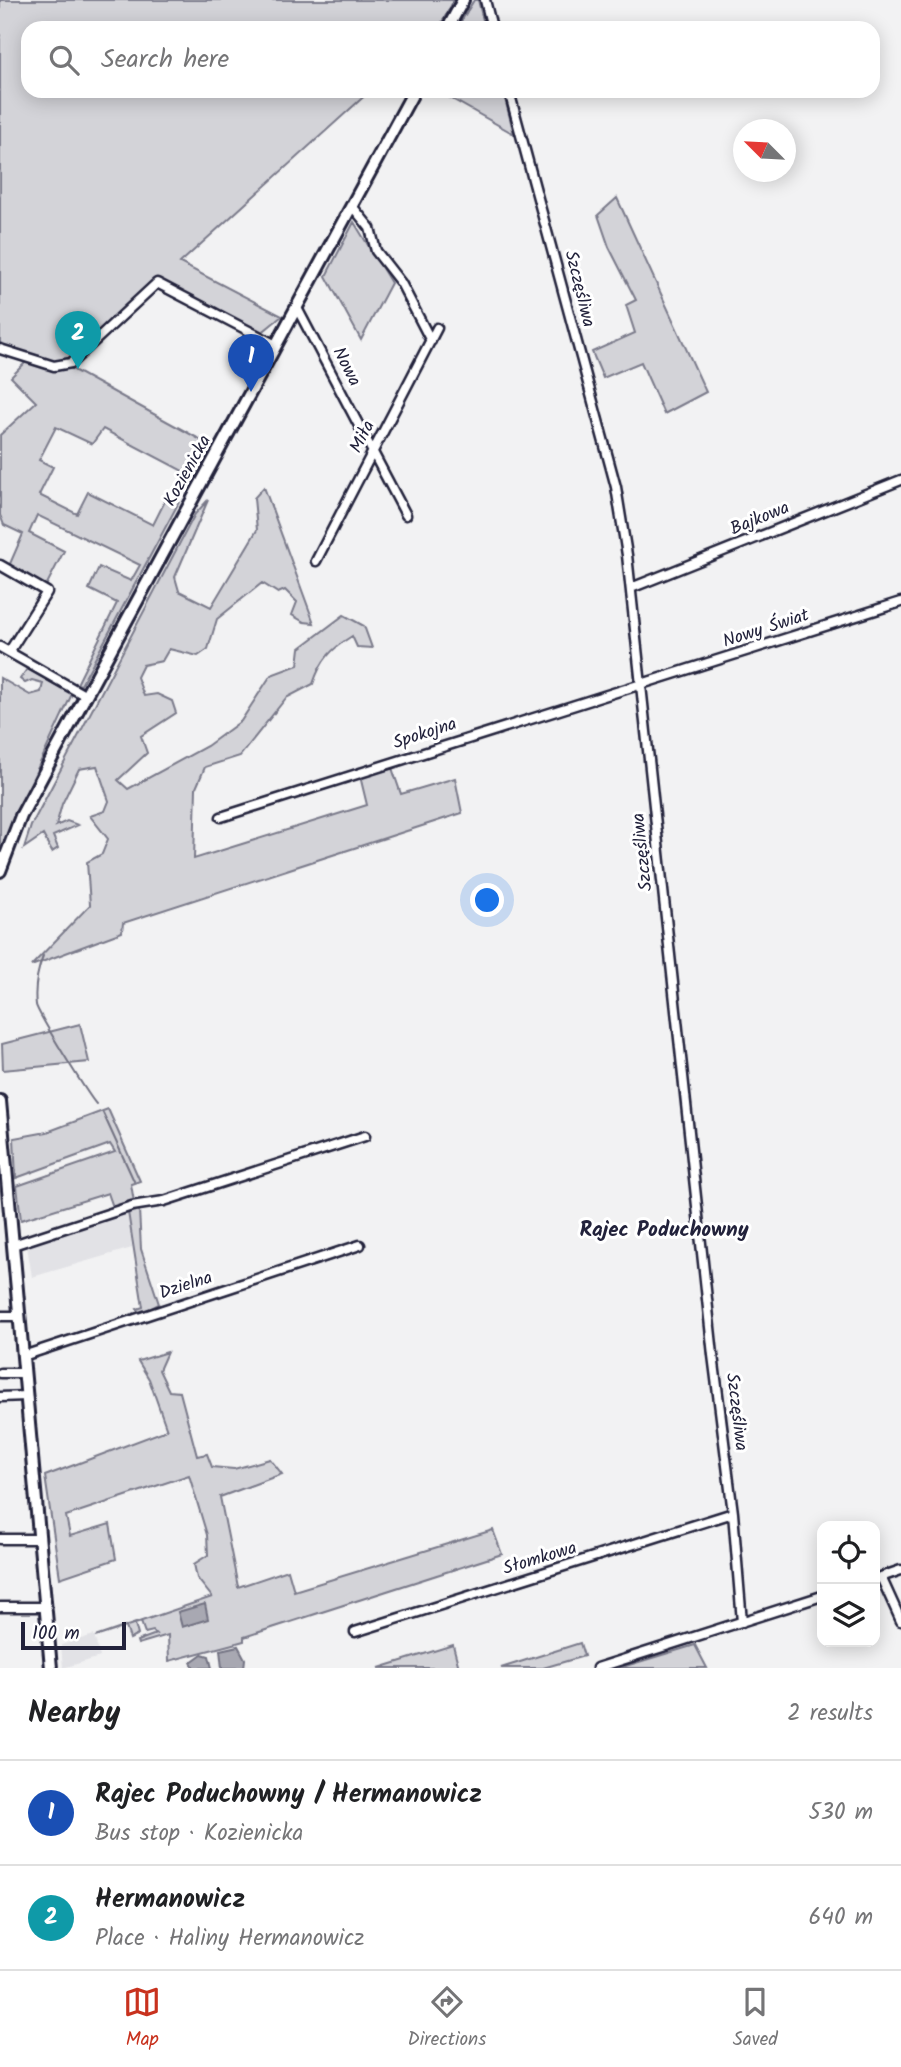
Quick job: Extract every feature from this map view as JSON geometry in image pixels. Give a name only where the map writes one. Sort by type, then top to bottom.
[{"type":"main road","points":[[452,21],[463,0]]},
{"type":"main road","name":"Kozienicka","points":[[0,870],[21,816],[410,98]]},
{"type":"main road","points":[[0,1101],[4,1186],[13,1245],[51,1668]]},
{"type":"street","points":[[485,0],[490,21]]},
{"type":"street","name":"Szczęśliwa","points":[[511,98],[616,487],[631,587],[713,1355],[733,1513],[742,1622]]},
{"type":"street","points":[[352,206],[370,228],[376,251],[401,283],[431,341]]},
{"type":"street","points":[[0,349],[54,366],[71,363],[157,283],[276,345]]},
{"type":"street","name":"Nowa","points":[[297,308],[406,515]]},
{"type":"street","name":"Miła","points":[[316,561],[438,328]]},
{"type":"street","name":"Bajkowa","points":[[631,587],[901,480]]},
{"type":"street","points":[[0,565],[47,592],[9,652]]},
{"type":"street","name":"Nowy Świat","points":[[641,683],[901,602]]},
{"type":"street","points":[[0,647],[86,696]]},
{"type":"street","name":"Spokojna","points":[[221,817],[641,683]]},
{"type":"street","points":[[13,1245],[132,1206],[164,1201],[365,1136]]},
{"type":"street","name":"Dzielna","points":[[23,1356],[360,1245]]},
{"type":"street","points":[[0,1316],[19,1316]]},
{"type":"street","points":[[0,1373],[24,1373]]},
{"type":"street","points":[[0,1397],[26,1396]]},
{"type":"street","name":"Słomkowa","points":[[355,1632],[733,1513]]},
{"type":"street","points":[[0,1539],[40,1539]]},
{"type":"street","points":[[880,1577],[901,1570]]},
{"type":"street","points":[[880,1582],[901,1621]]},
{"type":"street","points":[[597,1668],[817,1598]]},
{"type":"street","points":[[0,1607],[46,1607]]},
{"type":"shaded area","points":[[0,0],[454,0],[443,21],[21,21],[21,98],[362,98],[180,263],[282,316],[260,334],[158,285],[68,367],[212,446],[194,477],[103,429],[92,444],[56,427],[39,460],[53,467],[39,495],[77,514],[88,492],[153,525],[168,495],[179,502],[81,685],[77,684],[117,603],[89,589],[99,567],[131,581],[140,565],[37,515],[29,533],[64,551],[46,586],[9,566],[23,534],[4,525],[0,515],[0,435],[36,402],[11,377],[24,364],[26,357],[0,349]]},
{"type":"shaded area","points":[[474,0],[478,0],[483,21],[461,21]]},
{"type":"shaded area","points":[[450,98],[505,98],[514,134]]},
{"type":"shaded area","points":[[617,198],[706,392],[664,414],[641,362],[603,378],[592,352],[635,333],[626,305],[636,300],[609,247],[598,215]]},
{"type":"shaded area","points":[[354,222],[391,283],[361,340],[326,276]]},
{"type":"shaded area","points":[[264,487],[314,623],[304,622],[292,615],[297,602],[285,590],[278,593],[262,583],[217,619],[208,649],[198,656],[169,649],[162,661],[143,665],[137,677],[144,696],[157,694],[172,701],[176,713],[141,736],[147,753],[118,780],[128,789],[207,746],[241,721],[271,675],[298,665],[300,648],[344,615],[364,626],[372,648],[357,647],[352,636],[323,662],[313,684],[286,698],[240,756],[205,767],[196,788],[194,859],[367,805],[360,776],[392,768],[401,794],[455,778],[462,813],[123,923],[122,932],[31,966],[90,905],[87,862],[102,854],[108,839],[90,816],[105,811],[109,801],[97,766],[79,769],[62,804],[56,826],[67,821],[78,825],[53,836],[58,848],[52,852],[43,835],[24,848],[31,826],[195,514],[208,500],[175,577],[179,591],[211,607],[257,530],[254,498]]},
{"type":"shaded area","points":[[27,669],[72,694],[0,849],[0,678],[30,695],[41,692],[43,683],[32,680],[25,683],[20,679]]},
{"type":"shaded area","points":[[80,1024],[89,1062],[3,1070],[2,1044]]},
{"type":"shaded area","points":[[108,1109],[140,1181],[131,1184],[134,1202],[113,1207],[108,1193],[21,1220],[17,1186],[115,1152],[110,1144],[16,1178],[14,1138],[47,1132]]},
{"type":"shaded area","points":[[139,1209],[141,1249],[159,1304],[140,1314],[137,1309],[143,1307],[128,1212]]},
{"type":"shaded area","points":[[128,1212],[132,1248],[32,1277],[27,1246]]},
{"type":"shaded area","points":[[167,1352],[159,1370],[169,1391],[180,1392],[197,1456],[207,1454],[212,1467],[234,1469],[270,1459],[282,1474],[220,1497],[238,1587],[288,1570],[294,1591],[493,1530],[502,1554],[244,1637],[244,1641],[169,1661],[168,1635],[138,1644],[137,1641],[156,1634],[153,1631],[145,1633],[141,1622],[135,1624],[138,1635],[130,1639],[126,1627],[95,1637],[212,1597],[197,1578],[194,1564],[208,1555],[207,1535],[189,1475],[66,1516],[70,1536],[110,1524],[116,1559],[60,1578],[45,1476],[167,1430],[149,1379],[138,1361]]},
{"type":"shaded area","points":[[205,1604],[208,1619],[182,1627],[178,1612]]},
{"type":"shaded area","points":[[94,1635],[100,1657],[63,1668],[61,1645]]},
{"type":"shaded area","points":[[580,1643],[584,1656],[543,1668],[501,1668]]},
{"type":"shaded area","points":[[453,1645],[459,1668],[379,1668]]},
{"type":"shaded area","points":[[695,1645],[707,1668],[619,1668]]},
{"type":"shaded area","points":[[238,1646],[245,1659],[244,1668],[222,1668],[220,1650]]},
{"type":"shaded area","points":[[202,1654],[209,1656],[212,1668],[194,1668],[191,1662]]},
{"type":"waterway","points":[[43,956],[36,980],[36,1005],[96,1104]]},
{"type":"waterway","points":[[103,1113],[134,1181]]},
{"type":"place","name":"Hermanowicz","points":[[78,369]]},
{"type":"place","name":"Rajec Poduchowny / Hermanowicz","points":[[251,392]]},
{"type":"district","name":"Rajec Poduchowny","points":[[664,1230]]}]
